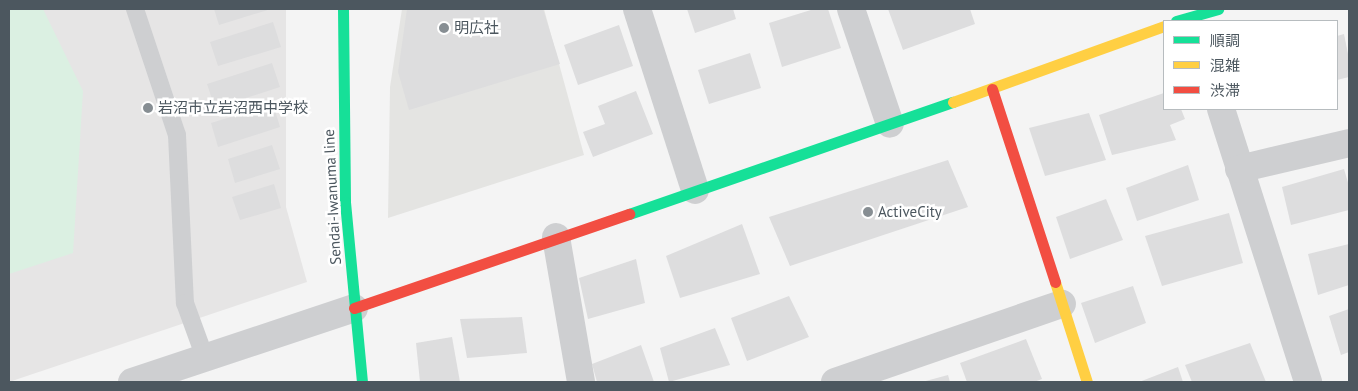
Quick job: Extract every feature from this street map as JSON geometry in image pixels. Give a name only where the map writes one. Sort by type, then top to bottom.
[{"type":"street","name":"Sendai-Iwanuma line","points":[[343,9],[345,202],[362,382]]},
{"type":"street","points":[[637,9],[695,190]]},
{"type":"street","points":[[851,9],[890,124]]},
{"type":"street","points":[[134,382],[890,124],[1163,26]]},
{"type":"street","points":[[992,88],[1087,382]]},
{"type":"street","points":[[1221,110],[1308,382]]},
{"type":"street","points":[[1239,170],[1349,143]]},
{"type":"street","points":[[556,237],[581,382]]},
{"type":"street","points":[[835,382],[1062,304]]},
{"type":"lane","points":[[135,9],[177,135],[185,303],[205,358]]},
{"type":"shaded area","name":"岩沼市立岩沼西中学校","points":[[9,9],[286,9],[286,207],[307,282],[9,382]]},
{"type":"shaded area","points":[[402,9],[544,9],[584,155],[388,218],[390,87]]},
{"type":"green space","points":[[9,9],[43,9],[83,91],[73,253],[9,274]]},
{"type":"building","points":[[214,9],[271,9],[219,25]]},
{"type":"building","points":[[407,9],[543,9],[560,64],[409,110],[398,72]]},
{"type":"building","points":[[687,9],[733,9],[736,19],[695,33]]},
{"type":"building","points":[[814,9],[828,9],[841,48],[782,67],[769,23]]},
{"type":"building","points":[[888,9],[970,9],[975,24],[903,50]]},
{"type":"building","points":[[273,22],[281,47],[218,66],[210,42]]},
{"type":"building","points":[[619,25],[633,66],[578,85],[564,45]]},
{"type":"building","points":[[1344,34],[1349,59],[1349,77],[1338,80],[1338,36]]},
{"type":"building","points":[[750,53],[761,88],[709,104],[698,70]]},
{"type":"building","points":[[272,63],[280,87],[215,108],[207,84]]},
{"type":"building","points":[[636,91],[653,134],[593,157],[583,132],[605,124],[598,106]]},
{"type":"building","points":[[1163,93],[1163,110],[1181,110],[1185,119],[1170,125],[1176,140],[1112,155],[1099,115]]},
{"type":"building","points":[[273,104],[280,127],[218,147],[211,123]]},
{"type":"building","points":[[1089,113],[1106,160],[1045,176],[1029,128]]},
{"type":"building","points":[[272,145],[280,169],[235,183],[228,159]]},
{"type":"building","name":"ActiveCity","points":[[948,160],[968,207],[790,266],[769,217]]},
{"type":"building","points":[[1188,165],[1199,200],[1137,221],[1126,188]]},
{"type":"building","points":[[1344,169],[1349,186],[1349,210],[1291,225],[1282,187]]},
{"type":"building","points":[[274,184],[281,208],[240,220],[232,197]]},
{"type":"building","points":[[1106,199],[1123,240],[1070,259],[1056,217]]},
{"type":"building","points":[[1229,213],[1243,263],[1162,286],[1145,236]]},
{"type":"building","points":[[742,224],[760,274],[680,298],[666,256]]},
{"type":"building","points":[[1349,244],[1349,285],[1318,295],[1308,254]]},
{"type":"building","points":[[636,259],[645,303],[588,319],[579,278]]},
{"type":"building","points":[[1133,286],[1146,323],[1095,343],[1081,303]]},
{"type":"building","points":[[789,296],[809,337],[747,361],[731,318]]},
{"type":"building","points":[[1349,309],[1349,352],[1341,355],[1329,316]]},
{"type":"building","points":[[522,317],[527,353],[467,358],[460,319]]},
{"type":"building","points":[[715,328],[730,365],[669,382],[660,348]]},
{"type":"building","points":[[452,337],[460,382],[420,382],[416,343]]},
{"type":"building","points":[[1026,339],[1042,379],[1034,382],[967,382],[960,363]]},
{"type":"building","points":[[1250,343],[1266,382],[1192,382],[1185,365]]},
{"type":"building","points":[[641,345],[654,382],[597,382],[592,364]]},
{"type":"building","points":[[1178,367],[1183,382],[1139,382]]},
{"type":"building","points":[[948,375],[950,382],[922,382]]},
{"type":"traffic: fast","points":[[343,9],[345,202],[362,382]]},
{"type":"traffic: fast","points":[[1180,20],[1218,9]]},
{"type":"traffic: fast","points":[[629,214],[953,102]]},
{"type":"traffic: slow","points":[[953,102],[1163,26]]},
{"type":"traffic: slow","points":[[1055,282],[1087,382]]},
{"type":"traffic: jam","points":[[992,89],[1055,282]]},
{"type":"traffic: jam","points":[[354,308],[629,214]]},
{"type":"place","name":"明広社","points":[[444,28]]},
{"type":"place","name":"岩沼市立岩沼西中学校","points":[[148,108]]},
{"type":"place","name":"ActiveCity","points":[[868,212]]}]
